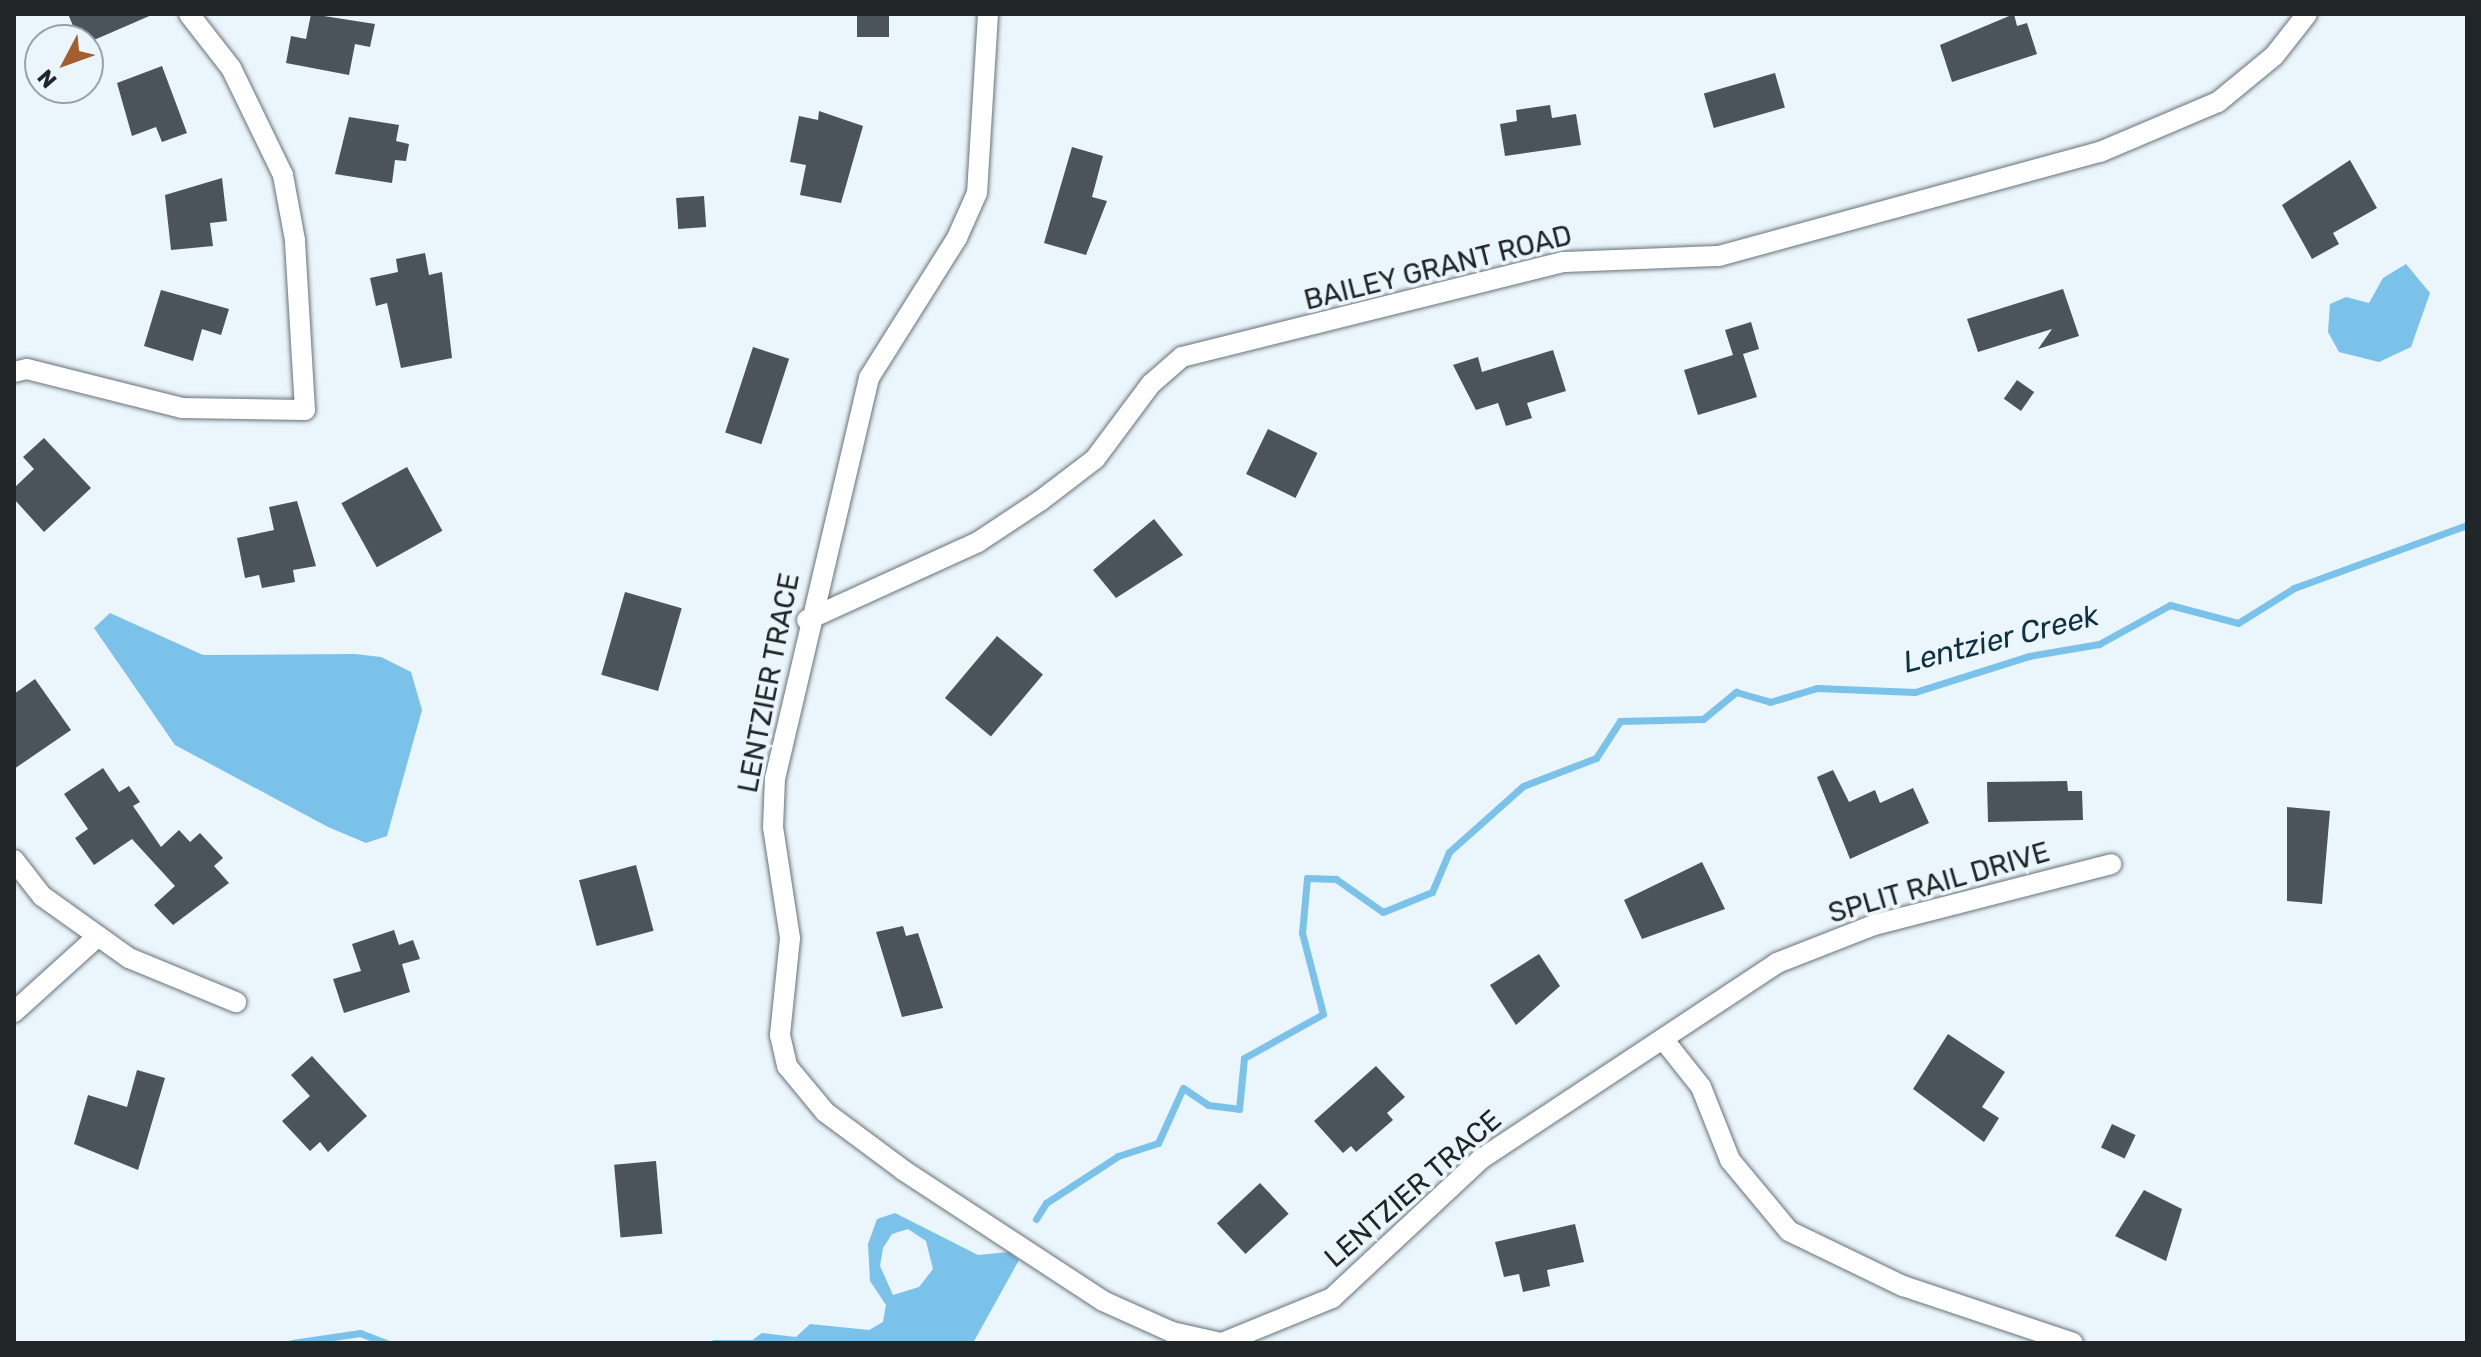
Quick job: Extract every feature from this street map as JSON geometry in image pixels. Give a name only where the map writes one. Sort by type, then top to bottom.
[{"type":"street","points":[[14,372],[27,369],[182,408],[305,410],[295,240],[283,175],[231,68],[189,14]]},
{"type":"street","name":"LENTZIER TRACE","points":[[988,14],[977,193],[957,238],[869,378],[807,620],[775,778],[773,827],[790,938],[780,1035],[787,1066],[834,1119],[1103,1301],[1172,1332],[1222,1343],[1332,1298],[1481,1159],[1663,1039]]},
{"type":"street","name":"BAILEY GRANT ROAD","points":[[807,620],[978,542],[1040,501],[1095,459],[1151,384],[1182,357],[1562,262],[1719,256],[2100,152],[2218,102],[2274,56],[2307,14]]},
{"type":"street","points":[[14,860],[42,896],[129,958],[236,1002]]},
{"type":"street","name":"SPLIT RAIL DRIVE","points":[[1663,1039],[1777,963],[1860,931],[2111,864]]},
{"type":"street","points":[[14,1012],[98,936]]},
{"type":"street","points":[[1663,1039],[1701,1087],[1730,1160],[1789,1231],[1903,1286],[2073,1343]]},
{"type":"water","points":[[2406,264],[2430,293],[2411,347],[2379,362],[2339,352],[2328,332],[2330,304],[2346,297],[2369,303],[2383,278]]},
{"type":"water","points":[[110,613],[203,655],[355,654],[381,657],[411,672],[422,710],[387,836],[366,843],[328,827],[175,745],[94,628]]},
{"type":"water","points":[[895,1213],[978,1255],[1009,1252],[1019,1260],[973,1343],[751,1341],[762,1333],[796,1337],[810,1324],[869,1330],[883,1322],[886,1305],[870,1281],[868,1244],[877,1219]],"holes":[[[908,1229],[926,1241],[933,1269],[919,1287],[893,1295],[880,1266],[883,1248],[892,1234]]]},
{"type":"building","points":[[68,14],[154,14],[104,36],[104,24],[72,24]]},
{"type":"building","points":[[311,14],[375,24],[370,47],[355,44],[349,75],[286,63],[291,36],[306,39]]},
{"type":"building","points":[[857,14],[889,14],[889,37],[857,37]]},
{"type":"building","points":[[2014,14],[2017,26],[2027,23],[2037,54],[1952,82],[1940,45]]},
{"type":"building","points":[[162,66],[187,133],[162,142],[156,127],[132,136],[117,83]]},
{"type":"building","points":[[1775,73],[1785,108],[1714,128],[1704,93]]},
{"type":"building","points":[[1550,105],[1552,118],[1576,114],[1581,145],[1505,156],[1500,124],[1517,121],[1516,110]]},
{"type":"building","points":[[819,111],[863,126],[841,203],[800,195],[806,165],[790,162],[799,116],[818,120]]},
{"type":"building","points":[[349,117],[399,125],[396,141],[409,144],[406,161],[395,160],[392,183],[335,174]]},
{"type":"building","points":[[1072,147],[1103,156],[1092,197],[1107,201],[1086,255],[1044,243]]},
{"type":"building","points":[[2350,160],[2377,208],[2333,233],[2339,244],[2312,259],[2282,205]]},
{"type":"building","points":[[222,178],[227,221],[210,223],[213,246],[171,250],[165,195]]},
{"type":"building","points":[[704,196],[706,227],[678,229],[676,198]]},
{"type":"building","points":[[425,253],[429,275],[442,272],[452,358],[401,368],[387,303],[376,306],[370,278],[398,272],[396,259]]},
{"type":"building","points":[[2063,289],[2079,336],[2038,349],[2052,329],[1978,352],[1967,319]]},
{"type":"building","points":[[161,290],[229,309],[221,335],[202,329],[193,361],[144,346]]},
{"type":"building","points":[[1751,322],[1759,349],[1743,354],[1757,397],[1698,415],[1684,370],[1733,355],[1725,330]]},
{"type":"building","points":[[753,347],[789,359],[761,444],[725,433]]},
{"type":"building","points":[[1553,350],[1566,391],[1527,403],[1532,418],[1506,426],[1498,403],[1476,410],[1453,365],[1478,357],[1482,372]]},
{"type":"building","points":[[2017,380],[2034,392],[2021,411],[2004,399]]},
{"type":"building","points":[[1268,429],[1317,453],[1296,498],[1246,474]]},
{"type":"building","points":[[44,438],[91,488],[44,532],[14,499],[14,488],[34,469],[23,457]]},
{"type":"building","points":[[407,467],[442,531],[377,567],[341,503]]},
{"type":"building","points":[[297,501],[316,566],[293,570],[295,582],[262,588],[259,575],[245,578],[237,538],[274,530],[269,507]]},
{"type":"building","points":[[1154,519],[1183,555],[1116,598],[1093,570]]},
{"type":"building","points":[[625,592],[682,608],[658,691],[601,675]]},
{"type":"building","points":[[997,636],[1043,675],[991,737],[945,698]]},
{"type":"building","points":[[35,679],[71,730],[14,769],[14,694]]},
{"type":"building","points":[[103,768],[119,792],[129,786],[140,802],[133,806],[161,847],[179,830],[190,842],[200,833],[223,858],[214,866],[229,883],[173,925],[154,905],[175,886],[132,839],[94,865],[75,838],[88,829],[64,794]]},
{"type":"building","points":[[1833,770],[1849,802],[1875,790],[1880,803],[1913,788],[1929,823],[1850,859],[1817,777]]},
{"type":"building","points":[[2067,781],[2068,791],[2082,791],[2083,820],[1988,822],[1987,782]]},
{"type":"building","points":[[2287,807],[2330,811],[2322,904],[2287,901]]},
{"type":"building","points":[[1702,862],[1725,909],[1642,939],[1624,900]]},
{"type":"building","points":[[636,865],[654,931],[597,946],[579,880]]},
{"type":"building","points":[[903,926],[906,936],[918,933],[943,1008],[902,1017],[876,932]]},
{"type":"building","points":[[394,930],[399,945],[413,940],[420,959],[402,964],[410,992],[344,1013],[333,979],[361,971],[352,944]]},
{"type":"building","points":[[1539,954],[1560,986],[1516,1025],[1490,985]]},
{"type":"building","points":[[1948,1034],[2005,1072],[1982,1107],[1999,1118],[1984,1142],[1913,1089]]},
{"type":"building","points":[[312,1056],[367,1116],[328,1152],[320,1142],[310,1151],[282,1121],[310,1096],[291,1075]]},
{"type":"building","points":[[1376,1066],[1405,1097],[1387,1113],[1393,1120],[1356,1152],[1351,1146],[1343,1153],[1314,1121]]},
{"type":"building","points":[[137,1070],[165,1078],[138,1170],[74,1144],[88,1095],[127,1107]]},
{"type":"building","points":[[2112,1124],[2136,1135],[2125,1159],[2101,1148]]},
{"type":"building","points":[[656,1161],[662,1234],[621,1237],[614,1165]]},
{"type":"building","points":[[1260,1183],[1289,1214],[1245,1254],[1217,1223]]},
{"type":"building","points":[[2144,1190],[2182,1209],[2166,1261],[2115,1236]]},
{"type":"building","points":[[1575,1224],[1584,1262],[1547,1270],[1550,1286],[1523,1292],[1519,1274],[1504,1277],[1495,1242]]},
{"type":"waterway","name":"Lentzier Creek","points":[[1036,1219],[1046,1203],[1118,1156],[1158,1143],[1183,1088],[1208,1105],[1239,1109],[1244,1058],[1323,1014],[1302,933],[1307,878],[1336,879],[1383,912],[1432,892],[1449,852],[1523,786],[1596,758],[1620,721],[1703,719],[1736,692],[1770,702],[1817,688],[1915,692],[2029,656],[2099,644],[2170,605],[2238,623],[2294,588],[2467,525]]},
{"type":"waterway","name":"Lentzier Creek","points":[[292,1343],[360,1333],[386,1343]]},
{"type":"waterway","name":"Lentzier Creek","points":[[714,1343],[766,1343]]}]
